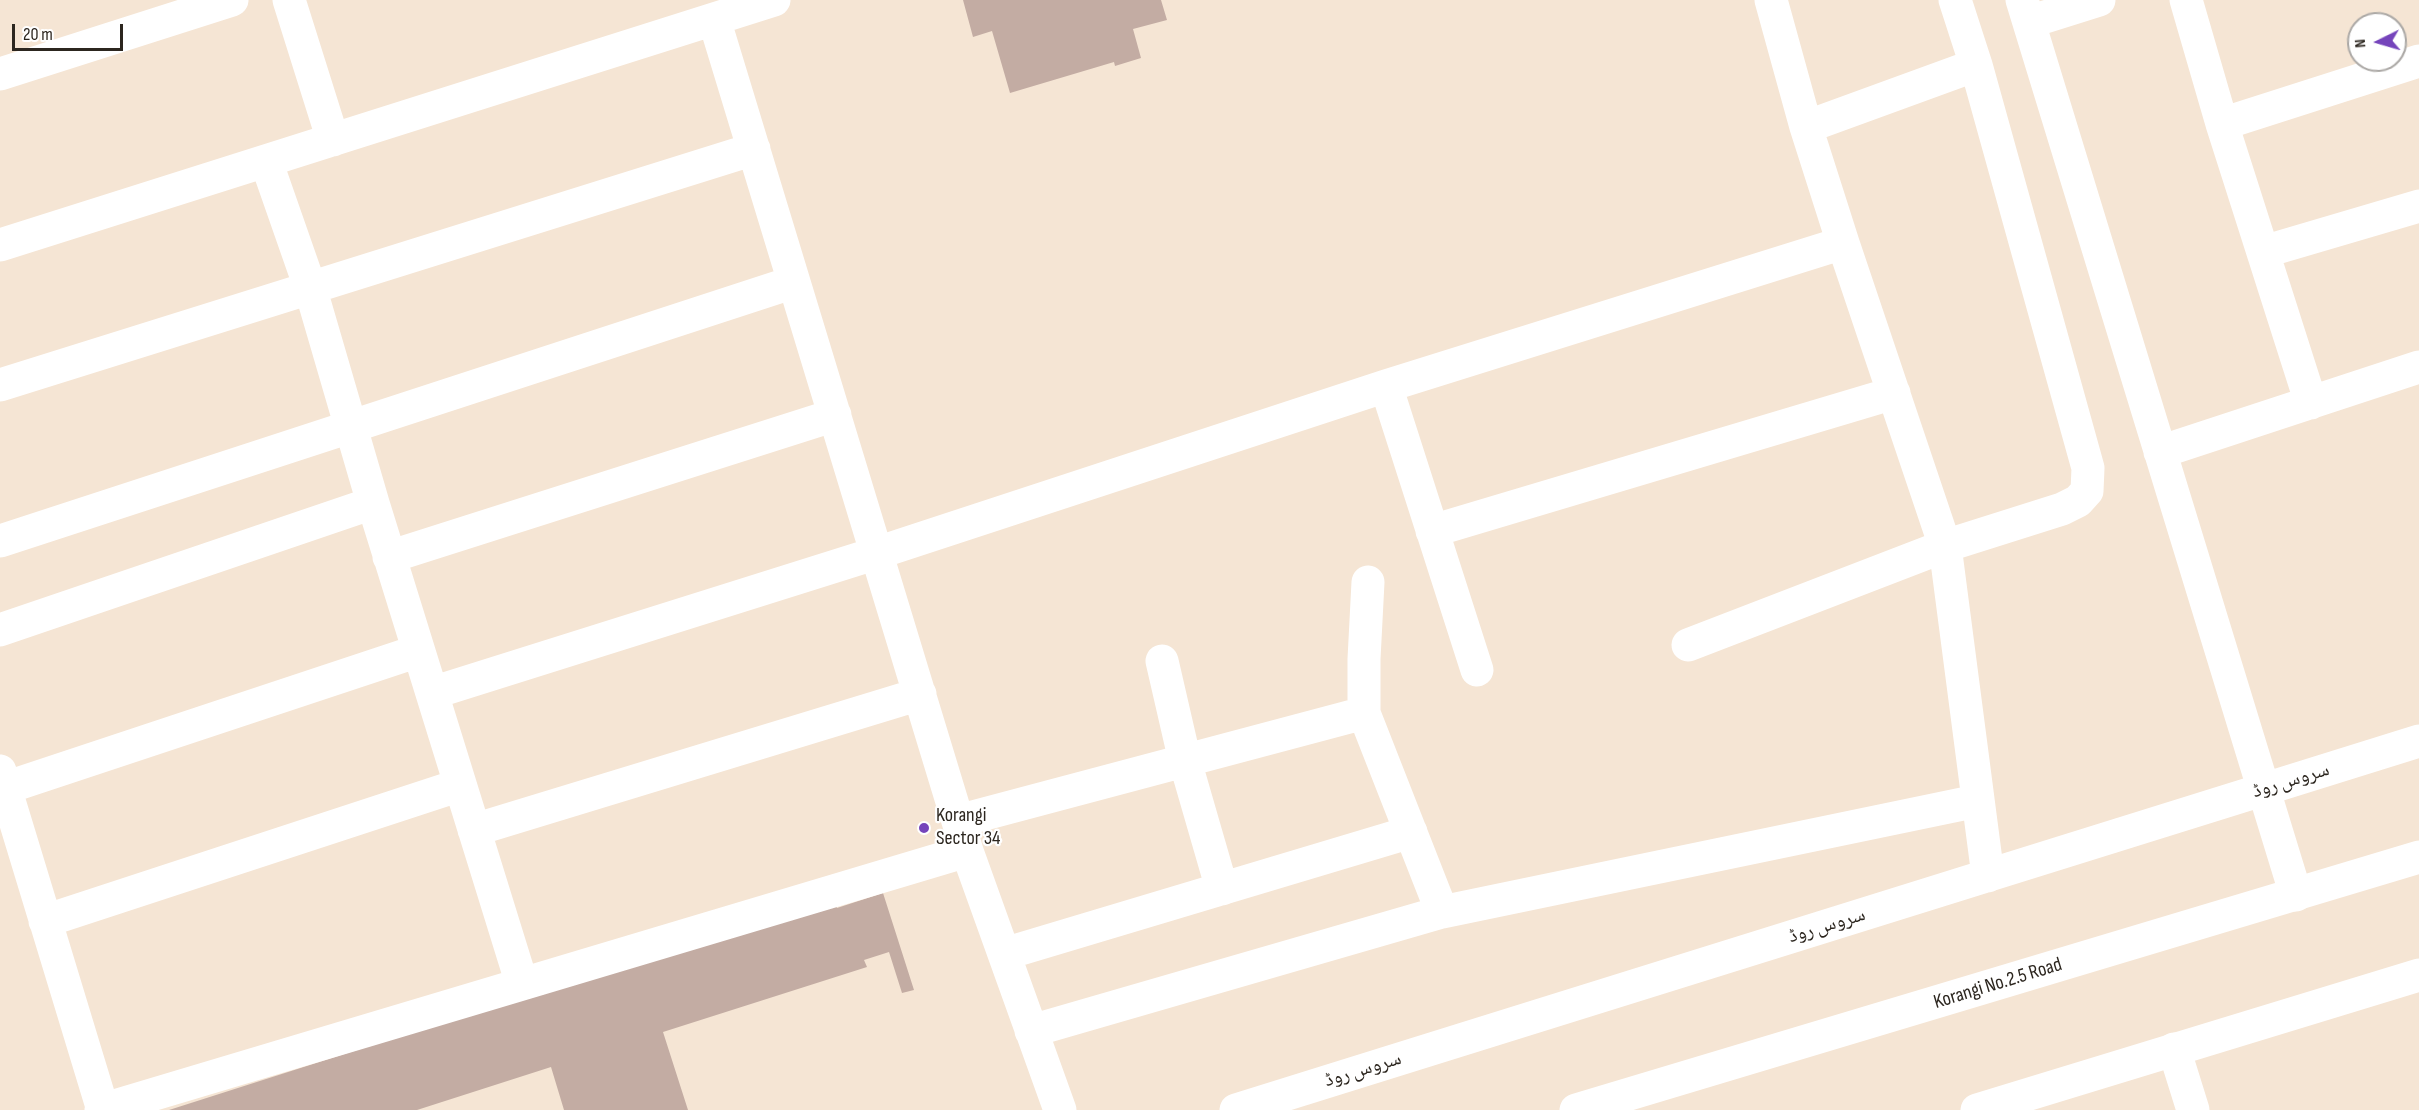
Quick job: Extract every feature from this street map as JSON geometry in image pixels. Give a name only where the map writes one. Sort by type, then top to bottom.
[{"type":"street","points":[[0,74],[232,0]]},
{"type":"street","points":[[289,0],[333,140]]},
{"type":"street","points":[[0,245],[774,0]]},
{"type":"street","points":[[1772,0],[1806,127],[1946,546],[1988,876]]},
{"type":"street","points":[[1688,645],[1946,546],[2062,509],[2078,501],[2087,491],[2088,468],[1976,65],[1955,0]]},
{"type":"street","points":[[2099,0],[2025,11],[2296,895]]},
{"type":"street","points":[[2186,0],[2222,124],[2311,403]]},
{"type":"street","points":[[714,19],[963,836],[1060,1110]]},
{"type":"street","points":[[2222,124],[2419,61]]},
{"type":"street","points":[[1806,127],[1976,65]]},
{"type":"street","points":[[0,385],[310,286],[754,149]]},
{"type":"street","points":[[267,161],[310,286],[389,557],[522,984]]},
{"type":"street","points":[[2263,252],[2419,206]]},
{"type":"street","points":[[432,693],[876,553],[1386,386],[1843,243]]},
{"type":"street","points":[[0,541],[794,282]]},
{"type":"street","points":[[2160,452],[2419,367]]},
{"type":"street","points":[[1386,386],[1477,670]]},
{"type":"street","points":[[1432,531],[1894,393]]},
{"type":"street","points":[[389,557],[835,415]]},
{"type":"street","points":[[0,630],[373,503]]},
{"type":"street","points":[[1368,582],[1364,658],[1365,714],[1442,912]]},
{"type":"street","points":[[418,651],[3,779],[102,1110],[522,984],[1185,761],[1365,714]]},
{"type":"street","points":[[1162,661],[1185,761],[1222,889]]},
{"type":"street","points":[[474,830],[920,694]]},
{"type":"street","name":"سروس روڈ","points":[[1236,1110],[2419,741]]},
{"type":"street","points":[[45,921],[460,785]]},
{"type":"street","points":[[1031,1030],[1442,912],[1977,801]]},
{"type":"street","points":[[1004,954],[1411,832]]},
{"type":"street","name":"Korangi No.2.5 Road","points":[[1576,1110],[2296,895],[2419,856]]},
{"type":"street","points":[[1977,1110],[2419,975]]},
{"type":"street","points":[[2174,1049],[2193,1110]]},
{"type":"building","points":[[963,0],[1161,0],[1167,20],[1133,29],[1141,58],[1115,66],[1114,62],[1010,93],[992,31],[973,37]]},
{"type":"building","points":[[883,893],[914,990],[902,993],[889,952],[864,960],[867,967],[663,1032],[688,1110],[564,1110],[551,1067],[417,1110],[169,1110],[833,898],[837,908]]},
{"type":"place","name":"Korangi Sector 34","points":[[924,828]]}]
